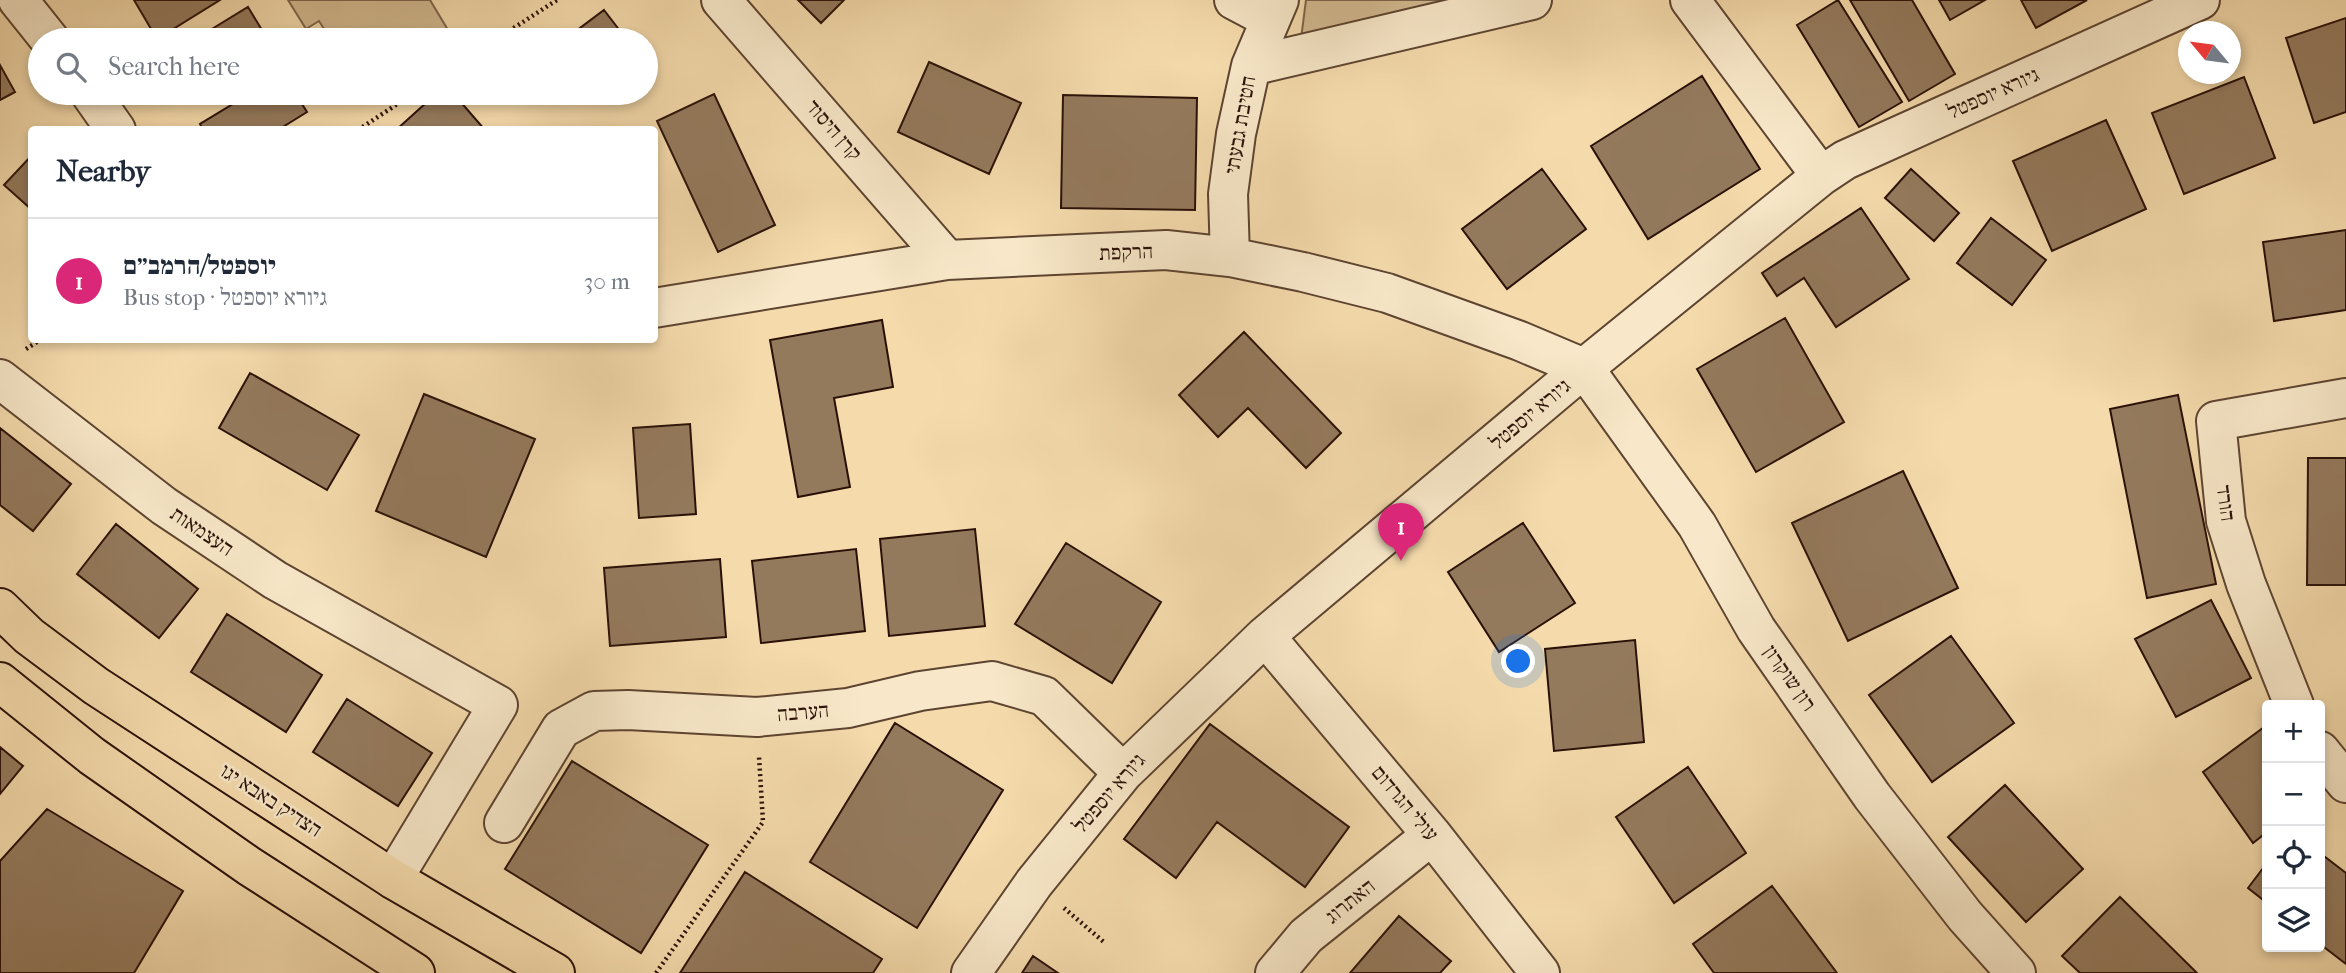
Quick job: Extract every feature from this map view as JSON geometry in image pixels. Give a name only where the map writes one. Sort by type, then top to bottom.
[{"type":"main road","name":"הצדיק באבא יגו","points":[[0,608],[29,636],[96,686],[393,879],[555,973]]},
{"type":"main road","points":[[0,682],[125,780],[249,866],[415,973]]},
{"type":"street","points":[[18,0],[40,28]]},
{"type":"street","name":"קרן היסוד","points":[[721,0],[947,260]]},
{"type":"street","points":[[1234,0],[1275,9]]},
{"type":"street","points":[[1251,66],[1532,0]]},
{"type":"street","points":[[1690,0],[1821,176]]},
{"type":"street","name":"גיורא יוספטל","points":[[971,973],[1034,883],[1123,772],[1265,636],[1584,368],[1821,176],[1845,160],[2200,0]]},
{"type":"street","name":"חטיבת גבעתי","points":[[1230,257],[1228,194],[1236,134],[1251,66],[1275,9]]},
{"type":"street","points":[[98,105],[113,126]]},
{"type":"street","name":"הרקפת","points":[[658,307],[947,260],[1166,250],[1230,257],[1387,293],[1520,341],[1584,368]]},
{"type":"street","name":"רון שוקרון","points":[[1584,368],[1696,525],[1756,629],[1872,796],[1965,916],[2016,973]]},
{"type":"street","name":"העצמאות","points":[[0,379],[164,506],[275,580],[498,705],[393,879]]},
{"type":"street","name":"הורד","points":[[2292,700],[2246,584],[2226,521],[2216,422],[2346,398]]},
{"type":"street","name":"עולי הגרדום","points":[[1265,636],[1432,835],[1540,973]]},
{"type":"street","name":"הערבה","points":[[504,823],[561,729],[594,711],[628,710],[757,717],[848,708],[920,691],[992,681],[1044,696],[1123,772]]},
{"type":"street","points":[[2325,757],[2346,783]]},
{"type":"street","name":"האתרוג","points":[[1275,973],[1306,936],[1432,835]]},
{"type":"path","points":[[514,28],[557,0]]},
{"type":"path","points":[[364,126],[396,105]]},
{"type":"path","points":[[656,973],[763,822],[757,717]]},
{"type":"path","points":[[1034,883],[1105,943]]},
{"type":"shaded area","points":[[288,0],[430,0],[447,28],[323,28],[319,21],[305,28]]},
{"type":"shaded area","points":[[1306,0],[1467,0],[1301,39]]},
{"type":"building","points":[[134,0],[220,0],[175,28],[151,28]]},
{"type":"building","points":[[798,0],[844,0],[821,23]]},
{"type":"building","points":[[1838,0],[1902,102],[1859,127],[1797,25]]},
{"type":"building","points":[[1850,0],[1912,0],[1955,74],[1909,101]]},
{"type":"building","points":[[1939,0],[1985,0],[1950,20]]},
{"type":"building","points":[[2021,0],[2087,0],[2036,28]]},
{"type":"building","points":[[248,7],[261,28],[214,28]]},
{"type":"building","points":[[604,10],[618,28],[580,28]]},
{"type":"building","points":[[2346,18],[2346,112],[2314,123],[2286,38]]},
{"type":"building","points":[[929,62],[1021,103],[989,174],[898,132]]},
{"type":"building","points":[[0,65],[15,92],[0,100]]},
{"type":"building","points":[[1702,76],[1760,169],[1648,239],[1591,146]]},
{"type":"building","points":[[2244,77],[2275,158],[2184,194],[2152,113],[2226,84],[2241,84],[2241,78]]},
{"type":"building","points":[[714,94],[775,225],[718,252],[657,121]]},
{"type":"building","points":[[1063,95],[1197,98],[1195,210],[1061,208]]},
{"type":"building","points":[[231,105],[303,105],[307,112],[284,126],[200,124]]},
{"type":"building","points":[[424,105],[463,105],[482,126],[400,126]]},
{"type":"building","points":[[2106,120],[2146,209],[2052,251],[2013,161]]},
{"type":"building","points":[[28,159],[28,206],[4,185]]},
{"type":"building","points":[[1542,169],[1586,229],[1507,289],[1462,229]]},
{"type":"building","points":[[1911,169],[1959,213],[1934,241],[1885,198]]},
{"type":"building","points":[[1861,208],[1909,279],[1836,327],[1804,278],[1777,296],[1762,273]]},
{"type":"building","points":[[1991,218],[2046,260],[2012,305],[1957,263]]},
{"type":"building","points":[[2346,230],[2346,310],[2274,321],[2263,242]]},
{"type":"building","points":[[1785,318],[1844,422],[1756,472],[1697,369]]},
{"type":"building","points":[[882,320],[893,387],[834,398],[850,487],[798,497],[770,340]]},
{"type":"building","points":[[1244,332],[1341,433],[1306,468],[1248,408],[1218,437],[1179,395]]},
{"type":"building","points":[[250,373],[359,435],[327,490],[219,428]]},
{"type":"building","points":[[424,394],[535,439],[486,557],[376,511]]},
{"type":"building","points":[[2178,395],[2216,584],[2147,598],[2110,409]]},
{"type":"building","points":[[690,424],[696,514],[639,518],[633,428]]},
{"type":"building","points":[[0,428],[71,484],[33,531],[0,505]]},
{"type":"building","points":[[2308,458],[2346,458],[2346,585],[2307,585]]},
{"type":"building","points":[[1903,471],[1958,588],[1848,641],[1792,523]]},
{"type":"building","points":[[1523,523],[1575,603],[1499,652],[1448,572]]},
{"type":"building","points":[[116,524],[198,589],[159,638],[77,574]]},
{"type":"building","points":[[975,529],[985,626],[889,636],[880,539]]},
{"type":"building","points":[[1066,543],[1161,602],[1112,683],[1015,624]]},
{"type":"building","points":[[856,549],[865,631],[761,643],[752,561]]},
{"type":"building","points":[[720,559],[726,637],[610,646],[604,568]]},
{"type":"building","points":[[2211,600],[2251,678],[2176,717],[2135,639]]},
{"type":"building","points":[[227,614],[322,675],[286,732],[191,672]]},
{"type":"building","points":[[1951,636],[2014,723],[1932,782],[1869,695]]},
{"type":"building","points":[[1635,640],[1644,742],[1554,751],[1545,649]]},
{"type":"building","points":[[347,699],[432,753],[398,806],[313,752]]},
{"type":"building","points":[[895,723],[1003,790],[917,928],[810,862]]},
{"type":"building","points":[[1210,724],[1349,827],[1305,887],[1217,822],[1176,878],[1124,839]]},
{"type":"building","points":[[2262,729],[2262,836],[2253,843],[2203,772]]},
{"type":"building","points":[[0,747],[23,766],[0,794]]},
{"type":"building","points":[[572,761],[708,845],[641,953],[505,869]]},
{"type":"building","points":[[1688,767],[1746,853],[1674,903],[1616,817]]},
{"type":"building","points":[[2005,785],[2083,869],[2026,922],[1948,837]]},
{"type":"building","points":[[47,809],[183,891],[134,973],[0,973],[0,861]]},
{"type":"building","points":[[2325,857],[2346,873],[2346,964],[2325,948]]},
{"type":"building","points":[[2262,870],[2262,899],[2248,888]]},
{"type":"building","points":[[745,872],[882,959],[873,973],[680,973]]},
{"type":"building","points":[[1772,886],[1837,973],[1714,973],[1693,944]]},
{"type":"building","points":[[2120,897],[2197,973],[2080,973],[2062,956]]},
{"type":"building","points":[[1399,916],[1451,961],[1440,973],[1350,973]]},
{"type":"building","points":[[1033,956],[1058,973],[1022,973]]},
{"type":"place","name":"יוספטל/הרמב״ם","points":[[1401,561]]}]
